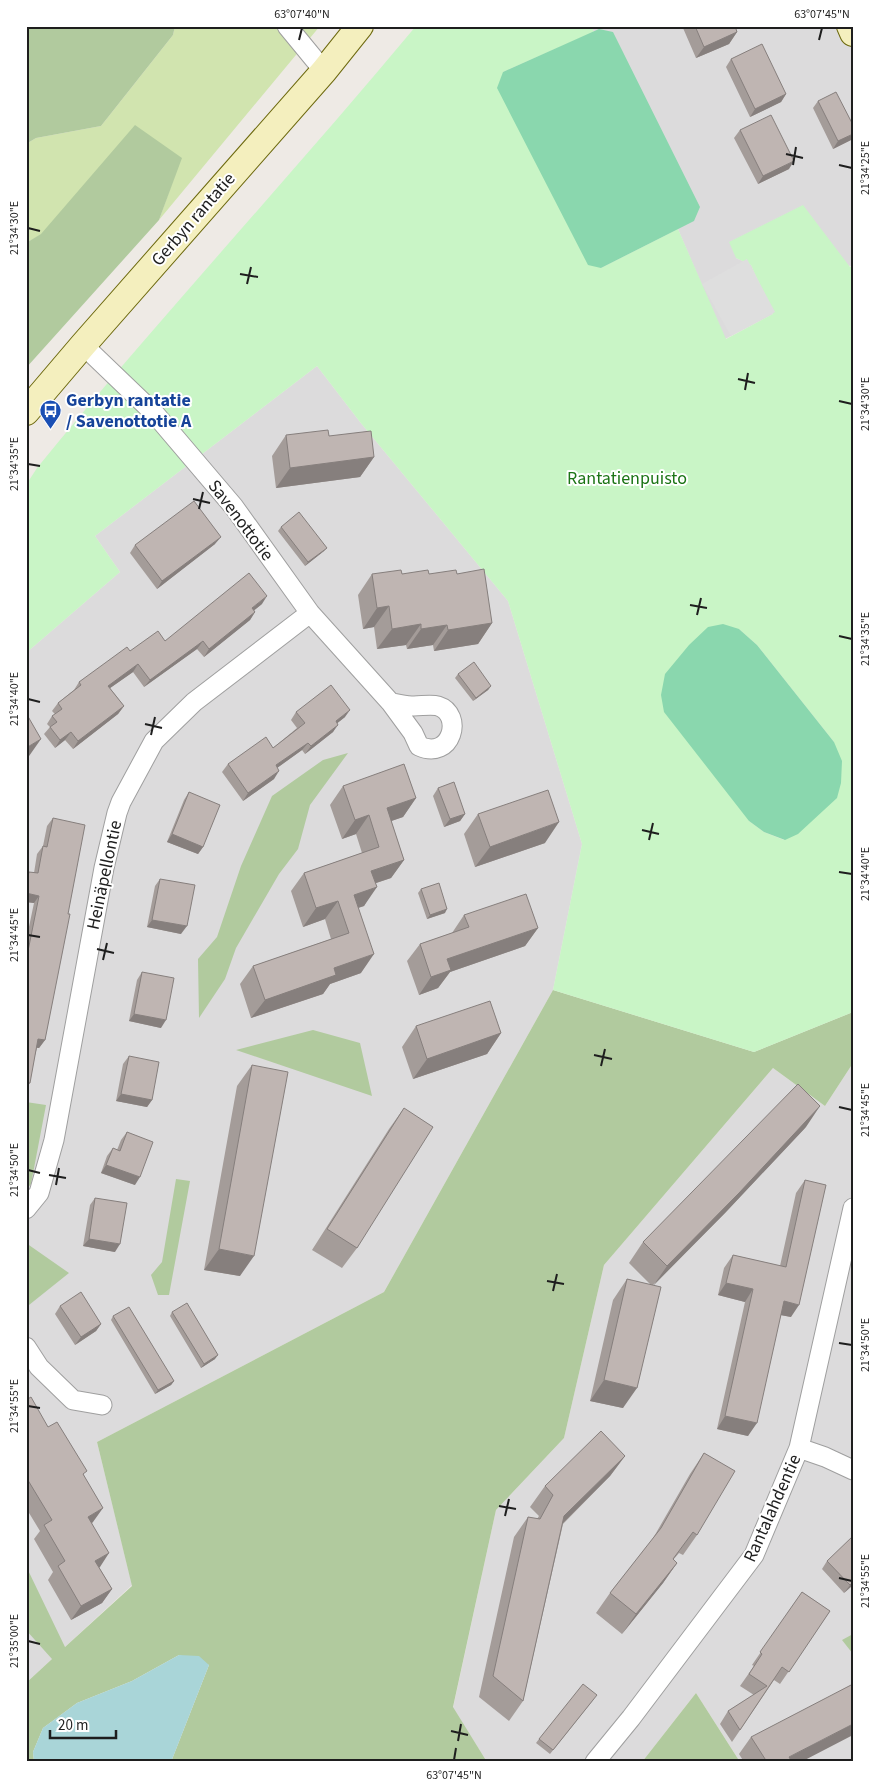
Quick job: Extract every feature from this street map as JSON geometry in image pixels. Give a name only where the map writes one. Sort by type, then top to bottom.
[{"type":"main road","name":"Gerbyn rantatie","points":[[26,412],[83,344],[324,71],[360,26]]},
{"type":"main road","points":[[850,26],[853,33]]},
{"type":"street","points":[[287,26],[324,71]]},
{"type":"street","name":"Savenottotie","points":[[83,344],[155,414],[234,507],[310,613],[391,703]]},
{"type":"street","name":"Heinäpellontie","points":[[26,1209],[39,1193],[54,1140],[104,868],[121,802],[154,742],[161,734],[194,702],[310,613]]},
{"type":"street","name":"Rantalahdentie","points":[[595,1762],[631,1718],[754,1555],[799,1448],[852,1212]]},
{"type":"street","points":[[26,1347],[39,1367],[73,1400],[102,1404]]},
{"type":"street","points":[[799,1448],[853,1470]]},
{"type":"shaded area","points":[[591,26],[853,26],[853,266],[736,258],[751,265],[773,314],[725,339],[678,229],[503,72],[594,32]]},
{"type":"shaded area","points":[[747,259],[775,312],[731,336],[702,284]]},
{"type":"shaded area","points":[[317,366],[360,422],[508,601],[582,844],[553,990],[384,1292],[97,1442],[132,1585],[26,1683],[26,653],[120,572],[95,536]]},
{"type":"shaded area","points":[[853,1063],[853,1762],[740,1762],[696,1693],[642,1762],[487,1762],[453,1708],[496,1510],[564,1438],[604,1265],[773,1068],[825,1106]]},
{"type":"green space","points":[[26,26],[175,26],[173,35],[101,126],[36,138],[26,144]]},
{"type":"green space","points":[[175,26],[320,26],[159,220],[181,158],[26,243],[26,144],[36,138],[101,126],[173,35]]},
{"type":"green space","name":"Rantatienpuisto","points":[[416,26],[591,26],[594,32],[503,72],[601,268],[678,229],[726,339],[773,314],[751,265],[736,258],[729,242],[803,205],[850,267],[853,266],[853,1012],[754,1052],[553,990],[582,844],[508,601],[360,422],[317,366],[95,536],[120,572],[26,653],[26,485],[37,468],[131,356]],"holes":[[[739,629],[757,645],[834,742],[784,840],[764,832],[749,821]]]},
{"type":"green space","points":[[599,29],[613,32],[700,207],[694,221],[601,268],[588,265],[497,88],[503,72]]},
{"type":"green space","points":[[135,125],[182,158],[159,220],[26,368],[26,243],[41,234]]},
{"type":"green space","points":[[723,624],[739,629],[757,645],[834,742],[842,761],[841,783],[837,798],[798,834],[785,840],[764,832],[749,821],[664,712],[661,695],[665,674],[689,645],[708,627]]},
{"type":"green space","points":[[348,753],[310,805],[298,849],[279,874],[236,948],[225,979],[199,1018],[198,959],[217,937],[241,866],[272,796],[323,760]]},
{"type":"green space","points":[[553,990],[754,1052],[853,1012],[853,1063],[825,1106],[773,1068],[604,1265],[564,1438],[496,1510],[453,1707],[487,1762],[171,1762],[209,1665],[179,1655],[132,1681],[77,1703],[43,1728],[33,1752],[34,1762],[26,1762],[26,1683],[52,1659],[26,1630],[26,1566],[65,1647],[132,1586],[97,1442],[384,1292]]},
{"type":"green space","points":[[313,1030],[360,1043],[372,1096],[236,1050]]},
{"type":"green space","points":[[26,1102],[46,1105],[31,1184],[26,1190]]},
{"type":"green space","points":[[176,1179],[190,1181],[169,1295],[158,1295],[151,1275],[162,1262]]},
{"type":"green space","points":[[26,1243],[69,1273],[29,1305],[26,1301]]},
{"type":"green space","points":[[853,1634],[853,1654],[842,1640]]},
{"type":"green space","points":[[696,1693],[740,1762],[642,1762]]},
{"type":"water","points":[[179,1655],[199,1656],[209,1665],[171,1762],[34,1762],[33,1752],[43,1728],[77,1703],[132,1681]]},
{"type":"building","points":[[695,26],[735,26],[737,32],[704,47]]},
{"type":"building","points":[[762,44],[786,94],[755,109],[731,59]]},
{"type":"building","points":[[836,92],[853,125],[853,134],[838,141],[818,101]]},
{"type":"building","points":[[771,115],[794,161],[763,176],[740,130]]},
{"type":"building","points":[[328,430],[329,436],[371,431],[374,457],[290,468],[286,435]]},
{"type":"building","points":[[194,501],[221,537],[162,581],[135,545]]},
{"type":"building","points":[[299,512],[327,548],[308,562],[281,527]]},
{"type":"building","points":[[484,569],[492,623],[448,630],[447,625],[421,629],[421,624],[392,629],[389,606],[377,608],[372,574],[401,570],[402,574],[428,570],[429,574],[456,570],[457,574]]},
{"type":"building","points":[[249,573],[267,596],[252,608],[255,612],[209,649],[203,641],[150,680],[138,664],[108,686],[124,706],[78,741],[71,732],[60,740],[50,727],[57,722],[52,716],[62,709],[58,703],[81,685],[79,682],[127,647],[130,651],[158,631],[165,641]]},
{"type":"building","points":[[474,662],[491,686],[476,698],[458,674]]},
{"type":"building","points":[[331,685],[350,710],[336,721],[338,725],[311,746],[308,743],[276,765],[279,771],[248,793],[228,764],[266,737],[273,748],[305,723],[296,712]]},
{"type":"building","points":[[26,713],[41,739],[26,748]]},
{"type":"building","points":[[404,764],[416,798],[387,808],[404,860],[371,871],[377,887],[354,895],[374,954],[334,968],[336,975],[265,1000],[253,966],[349,933],[338,901],[316,908],[304,873],[379,847],[369,815],[355,820],[343,786]]},
{"type":"building","points":[[454,782],[465,814],[450,819],[438,788]]},
{"type":"building","points":[[548,790],[559,822],[490,847],[478,814]]},
{"type":"building","points":[[189,792],[220,805],[203,847],[172,834]]},
{"type":"building","points":[[53,818],[85,825],[68,914],[70,914],[45,1040],[38,1039],[30,1083],[26,1082],[26,956],[39,896],[26,893],[26,884],[29,872],[38,873],[43,846],[47,847]]},
{"type":"building","points":[[160,879],[195,885],[187,926],[152,920]]},
{"type":"building","points":[[439,883],[447,909],[430,915],[421,889]]},
{"type":"building","points":[[526,894],[538,928],[447,959],[451,970],[431,977],[420,944],[469,927],[464,915]]},
{"type":"building","points":[[142,972],[174,978],[166,1020],[134,1014]]},
{"type":"building","points":[[490,1001],[501,1033],[427,1059],[416,1026]]},
{"type":"building","points":[[129,1056],[159,1062],[152,1100],[121,1094]]},
{"type":"building","points":[[252,1065],[288,1072],[254,1256],[219,1249]]},
{"type":"building","points":[[798,1084],[820,1106],[739,1193],[667,1266],[643,1242]]},
{"type":"building","points":[[404,1108],[433,1127],[357,1248],[327,1229]]},
{"type":"building","points":[[127,1132],[153,1142],[140,1177],[106,1165],[113,1148],[120,1151]]},
{"type":"building","points":[[805,1180],[826,1185],[799,1305],[784,1301],[757,1423],[725,1416],[753,1289],[726,1283],[733,1255],[786,1267]]},
{"type":"building","points":[[95,1198],[127,1203],[120,1244],[89,1239]]},
{"type":"building","points":[[627,1279],[661,1287],[637,1388],[604,1380]]},
{"type":"building","points":[[81,1292],[101,1324],[81,1337],[60,1306]]},
{"type":"building","points":[[187,1303],[218,1355],[204,1364],[172,1312]]},
{"type":"building","points":[[129,1307],[174,1381],[158,1390],[113,1316]]},
{"type":"building","points":[[31,1397],[48,1427],[57,1422],[87,1471],[83,1474],[103,1508],[88,1517],[109,1553],[95,1561],[112,1589],[81,1606],[58,1566],[65,1561],[44,1525],[52,1520],[26,1477],[26,1400]]},
{"type":"building","points":[[601,1431],[625,1456],[564,1516],[523,1701],[493,1676],[528,1517],[540,1519],[553,1495],[545,1486]]},
{"type":"building","points":[[704,1453],[735,1471],[697,1535],[693,1532],[673,1559],[677,1563],[636,1614],[610,1593],[661,1528]]},
{"type":"building","points":[[853,1536],[853,1582],[850,1585],[827,1561]]},
{"type":"building","points":[[802,1592],[830,1611],[789,1672],[782,1667],[740,1730],[728,1711],[767,1686],[749,1674],[762,1654],[760,1652]]},
{"type":"building","points":[[583,1684],[597,1695],[553,1750],[539,1739]]},
{"type":"building","points":[[853,1684],[853,1724],[789,1757],[792,1762],[767,1762],[751,1737]]},
{"type":"place","name":"Gerbyn rantatie / Savenottotie A","points":[[50,429]]}]
